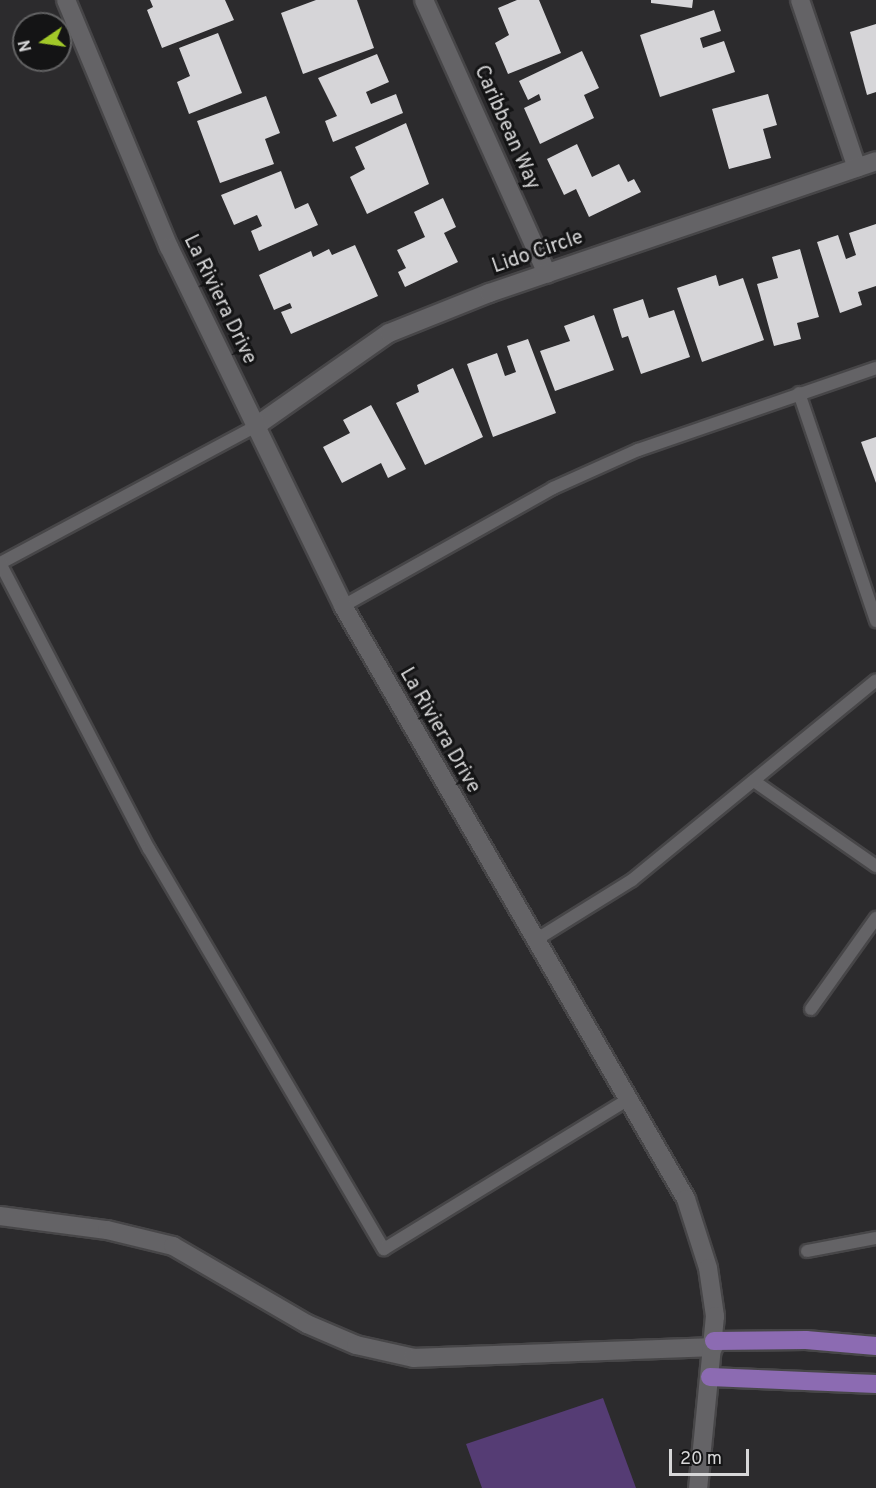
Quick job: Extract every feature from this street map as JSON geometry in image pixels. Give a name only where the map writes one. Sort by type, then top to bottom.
[{"type":"main road","points":[[714,1344],[806,1340],[876,1346]]},
{"type":"main road","points":[[710,1377],[876,1384]]},
{"type":"street","name":"La Riviera Drive","points":[[66,0],[169,247],[343,606],[534,940],[676,1179],[695,1221],[708,1268],[714,1344],[698,1488]]},
{"type":"street","name":"Caribbean Way","points":[[424,0],[547,274]]},
{"type":"street","points":[[800,0],[857,168]]},
{"type":"street","name":"Lido Circle","points":[[256,426],[389,333],[547,274],[876,161]]},
{"type":"street","points":[[0,1216],[107,1230],[173,1246],[307,1324],[356,1346],[414,1358],[714,1344]]},
{"type":"lane","points":[[343,606],[553,488],[638,450],[876,368]]},
{"type":"lane","points":[[799,393],[876,621]]},
{"type":"lane","points":[[256,426],[0,563],[149,849],[270,1060],[384,1249],[628,1099]]},
{"type":"lane","points":[[534,940],[632,880],[876,680]]},
{"type":"lane","points":[[754,781],[876,866]]},
{"type":"lane","points":[[811,1010],[876,918]]},
{"type":"lane","points":[[807,1251],[876,1238]]},
{"type":"shaded area","points":[[603,1398],[636,1488],[482,1488],[466,1444]]},
{"type":"building","points":[[150,0],[225,0],[234,20],[162,48],[147,10],[153,7]]},
{"type":"building","points":[[316,0],[357,0],[374,48],[303,74],[281,13]]},
{"type":"building","points":[[517,0],[539,0],[561,53],[508,74],[495,43],[509,35],[498,8]]},
{"type":"building","points":[[651,0],[693,0],[692,8],[651,3]]},
{"type":"building","points":[[714,10],[721,31],[700,38],[703,48],[724,41],[735,72],[660,97],[640,35]]},
{"type":"building","points":[[876,24],[876,92],[867,95],[850,32]]},
{"type":"building","points":[[218,33],[242,93],[189,114],[177,82],[190,76],[179,48]]},
{"type":"building","points":[[582,51],[599,88],[584,95],[594,118],[540,144],[524,108],[541,100],[539,94],[528,100],[519,81]]},
{"type":"building","points":[[377,54],[389,82],[366,92],[371,104],[396,94],[403,113],[333,142],[325,121],[337,116],[318,78]]},
{"type":"building","points":[[768,94],[777,125],[763,129],[771,158],[729,169],[712,109]]},
{"type":"building","points":[[266,96],[280,133],[265,139],[274,164],[220,183],[197,121]]},
{"type":"building","points":[[406,123],[429,184],[367,214],[350,177],[365,169],[355,147]]},
{"type":"building","points":[[577,144],[592,177],[619,164],[628,182],[634,179],[641,192],[589,217],[576,189],[564,195],[547,159]]},
{"type":"building","points":[[281,171],[295,209],[308,203],[318,225],[259,251],[251,231],[262,226],[257,215],[234,225],[221,195]]},
{"type":"building","points":[[443,198],[456,227],[444,233],[458,262],[405,287],[398,272],[406,268],[397,250],[425,237],[414,212]]},
{"type":"building","points":[[876,224],[876,286],[858,292],[862,305],[840,313],[817,242],[838,235],[846,259],[856,255],[849,233]]},
{"type":"building","points":[[355,245],[378,296],[291,334],[281,312],[292,308],[290,303],[274,310],[259,275],[311,251],[313,257],[329,249],[332,255]]},
{"type":"building","points":[[800,249],[819,317],[797,323],[801,339],[774,346],[757,284],[778,278],[772,257]]},
{"type":"building","points":[[716,275],[719,286],[743,278],[764,340],[702,362],[677,288]]},
{"type":"building","points":[[643,299],[649,318],[674,310],[690,357],[641,374],[628,336],[622,338],[613,309]]},
{"type":"building","points":[[594,315],[614,370],[555,391],[540,351],[570,341],[564,326]]},
{"type":"building","points":[[528,339],[556,413],[493,437],[467,364],[497,353],[505,376],[516,372],[507,346]]},
{"type":"building","points":[[453,368],[483,437],[425,465],[396,403],[419,392],[417,385]]},
{"type":"building","points":[[371,405],[406,469],[388,478],[381,463],[342,483],[323,447],[350,433],[343,420]]},
{"type":"building","points":[[876,437],[876,483],[861,442]]}]
